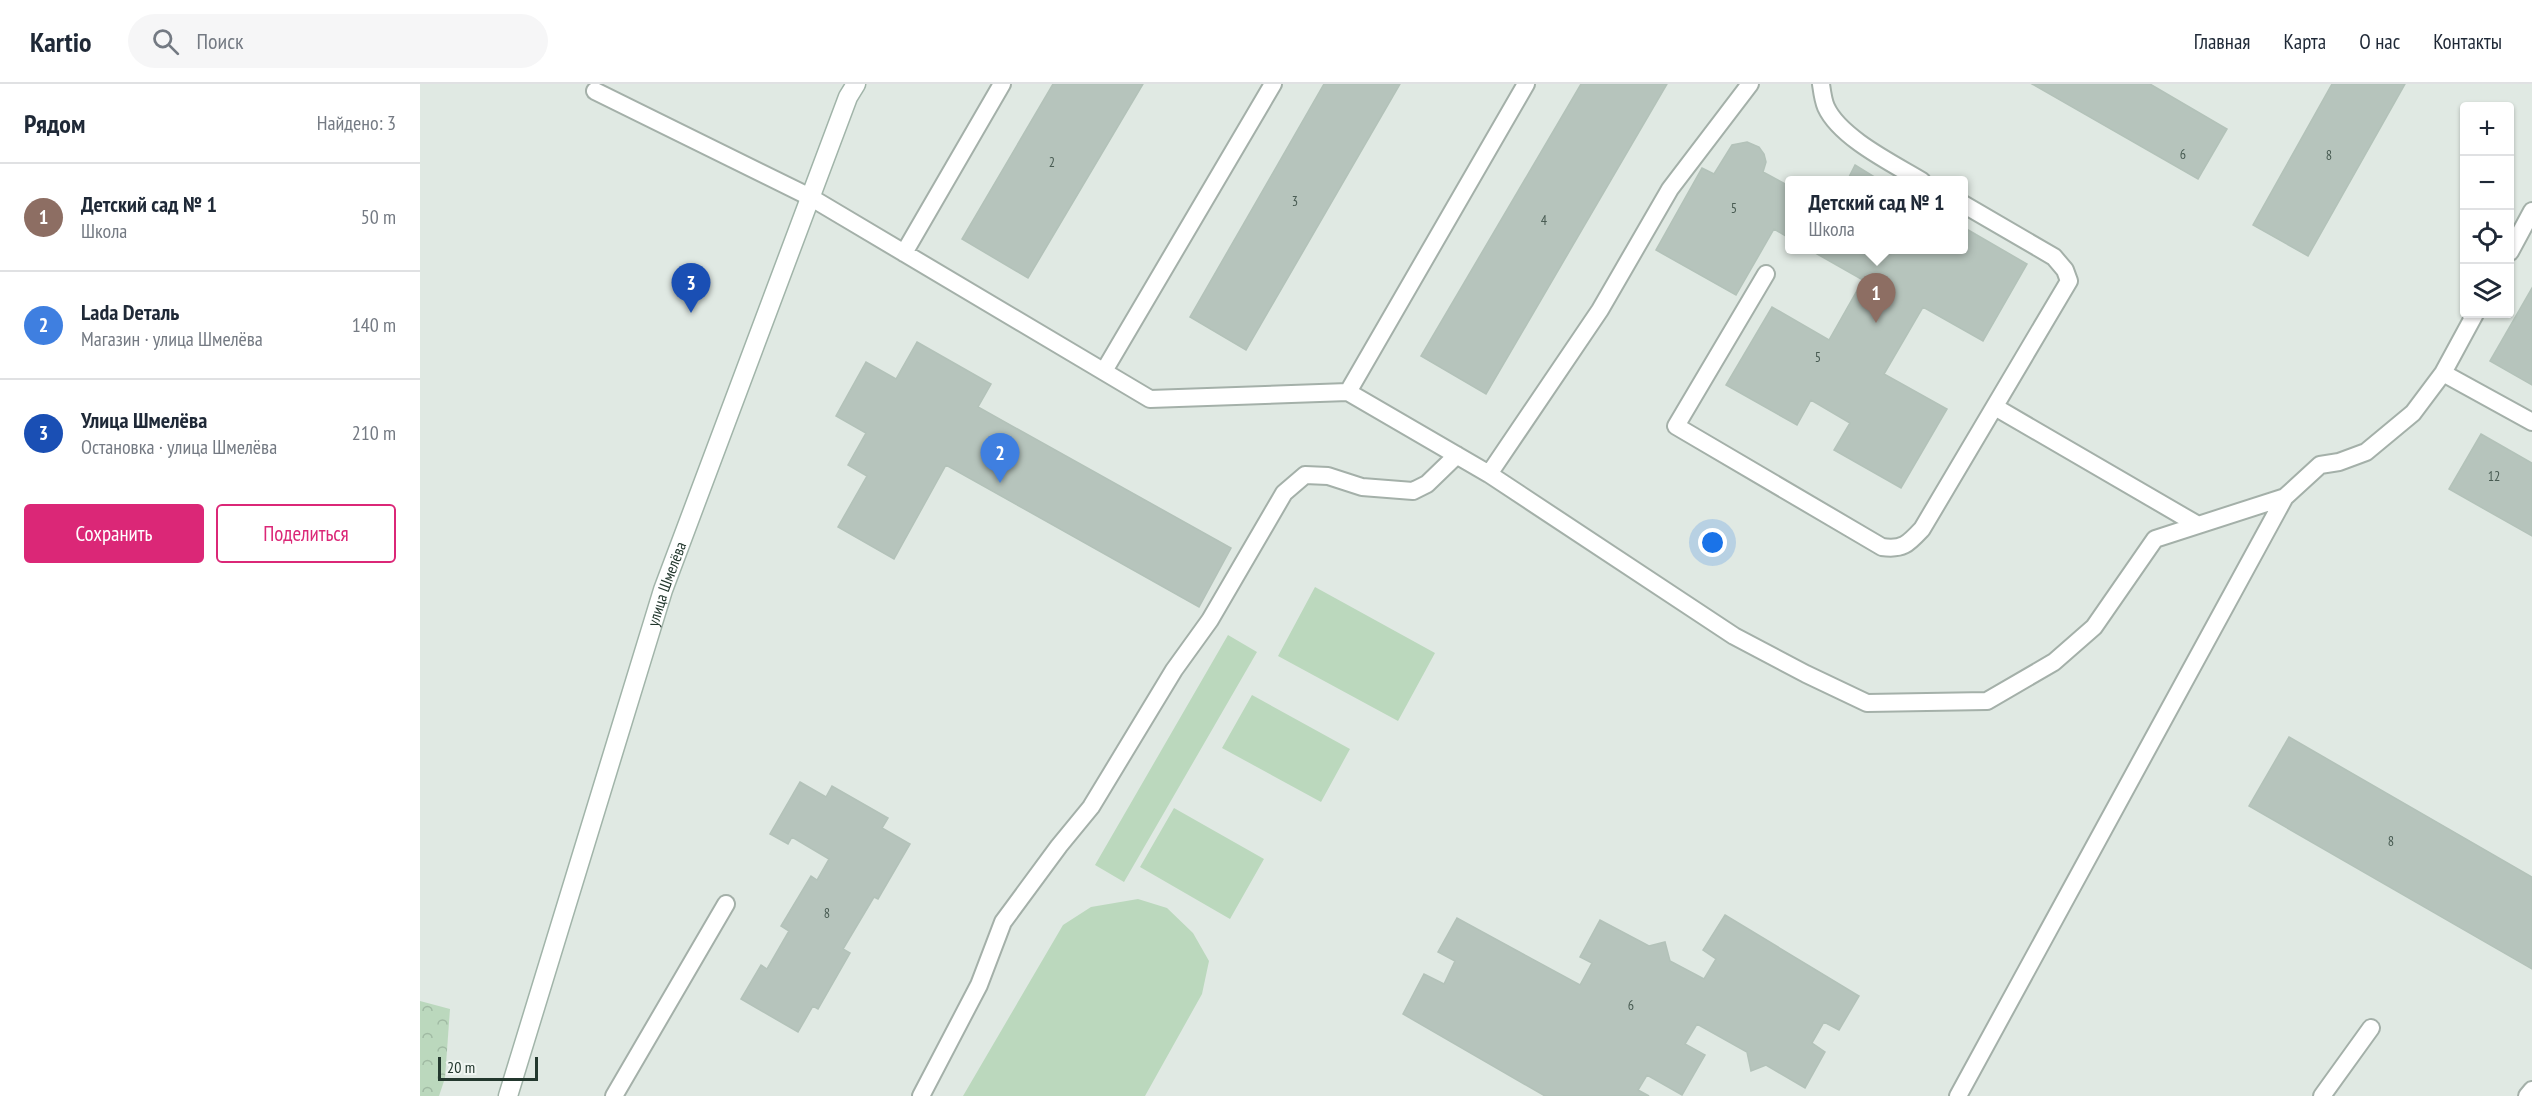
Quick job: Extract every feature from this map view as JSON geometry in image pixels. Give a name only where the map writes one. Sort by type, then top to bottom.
[{"type":"main road","name":"улица Шмелёва","points":[[508,1096],[663,590],[848,97],[856,84]]},
{"type":"lane","points":[[904,253],[1002,84]]},
{"type":"lane","points":[[1104,371],[1273,84]]},
{"type":"lane","points":[[1348,392],[1526,84]]},
{"type":"lane","points":[[1489,474],[1600,310],[1670,189],[1750,84]]},
{"type":"lane","points":[[1821,84],[1826,107],[1839,126],[1882,157],[1915,176]]},
{"type":"lane","points":[[595,91],[810,197],[1150,399],[1348,392],[1489,474],[1734,636],[1867,703],[1987,701],[2055,662],[2094,627],[2155,539],[2285,497]]},
{"type":"lane","points":[[1766,274],[1676,426],[1882,547],[1897,549],[1911,541],[1922,529],[2069,281],[2065,270],[2054,257],[1968,207]]},
{"type":"lane","points":[[2514,245],[2532,211]]},
{"type":"lane","points":[[1958,1096],[2285,497],[2320,465],[2339,462],[2366,452],[2413,413],[2443,373],[2473,318]]},
{"type":"lane","points":[[2443,373],[2532,422]]},
{"type":"lane","points":[[1995,406],[2198,525]]},
{"type":"lane","points":[[921,1096],[979,984],[1003,922],[1091,807],[1174,670],[1210,620],[1284,493],[1305,475],[1328,476],[1362,487],[1413,491],[1427,484],[1457,455]]},
{"type":"lane","points":[[614,1096],[726,904]]},
{"type":"lane","points":[[2322,1096],[2371,1028]]},
{"type":"lane","points":[[2527,1096],[2532,1090]]},
{"type":"green space","points":[[1315,587],[1435,653],[1398,721],[1278,656]]},
{"type":"green space","points":[[1228,635],[1257,652],[1124,882],[1095,865]]},
{"type":"green space","points":[[1252,695],[1350,749],[1321,802],[1222,748]]},
{"type":"green space","points":[[1174,808],[1264,859],[1230,919],[1140,867]]},
{"type":"green space","points":[[1138,899],[1167,908],[1193,933],[1209,961],[1202,994],[1145,1096],[963,1096],[1063,925],[1091,907]]},
{"type":"green space","points":[[420,1001],[450,1009],[445,1078],[439,1096],[420,1096]]},
{"type":"building","points":[[1053,84],[1143,84],[1028,278],[962,239]]},
{"type":"building","points":[[1324,84],[1400,84],[1246,350],[1190,317]]},
{"type":"building","points":[[1581,84],[1667,84],[1486,394],[1421,356]]},
{"type":"building","points":[[2032,84],[2150,84],[2227,129],[2198,179]]},
{"type":"building","points":[[2332,84],[2405,84],[2308,256],[2253,225]]},
{"type":"building","points":[[1747,142],[1759,147],[1766,162],[1763,172],[1785,184],[1785,236],[1774,229],[1736,295],[1656,250],[1702,168],[1714,174],[1732,145]]},
{"type":"building","points":[[1855,165],[1873,176],[1850,176]]},
{"type":"building","points":[[1968,230],[2027,264],[1983,341],[1923,307],[1884,374],[1947,409],[1901,488],[1834,450],[1850,423],[1811,400],[1797,425],[1726,385],[1772,307],[1829,340],[1863,280],[1817,254],[1968,254]]},
{"type":"building","points":[[2532,288],[2532,385],[2490,361]]},
{"type":"building","points":[[917,342],[991,384],[978,407],[1231,548],[1199,607],[946,465],[894,559],[838,527],[867,476],[848,465],[866,433],[836,416],[866,362],[896,379]]},
{"type":"building","points":[[2481,434],[2532,463],[2532,536],[2449,489]]},
{"type":"building","points":[[2289,737],[2532,877],[2532,969],[2249,806]]},
{"type":"building","points":[[800,782],[826,797],[832,786],[888,818],[882,828],[910,844],[878,899],[874,897],[843,949],[850,953],[818,1009],[813,1006],[798,1032],[741,999],[761,965],[767,969],[789,931],[781,926],[811,876],[817,880],[829,859],[792,837],[788,844],[770,834]]},
{"type":"building","points":[[1725,915],[1859,996],[1839,1030],[1824,1022],[1812,1043],[1825,1052],[1805,1088],[1766,1065],[1751,1071],[1747,1052],[1697,1024],[1685,1044],[1705,1055],[1682,1095],[1647,1075],[1638,1090],[1649,1096],[1545,1096],[1403,1014],[1424,974],[1444,984],[1455,961],[1438,952],[1457,918],[1580,985],[1592,963],[1580,957],[1600,920],[1649,946],[1665,942],[1670,961],[1704,979],[1716,959],[1703,950]]},
{"type":"place","name":"Улица Шмелёва","points":[[691,313]]},
{"type":"place","name":"Детский сад № 1","points":[[1876,323]]},
{"type":"place","name":"Lada Dеталь","points":[[1000,483]]}]
